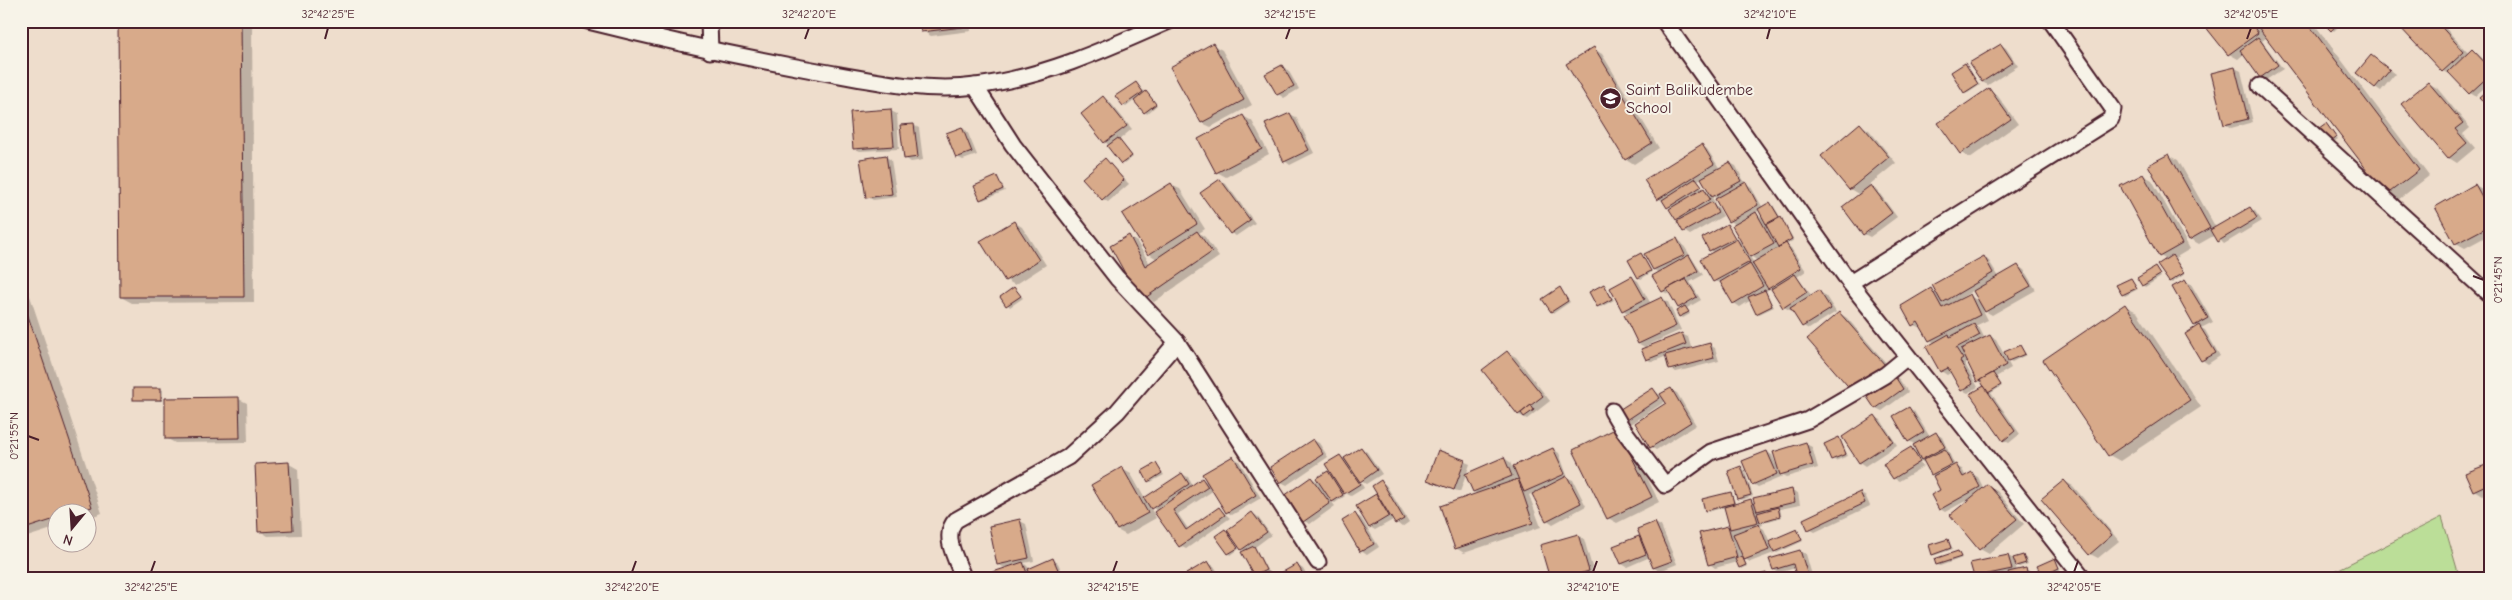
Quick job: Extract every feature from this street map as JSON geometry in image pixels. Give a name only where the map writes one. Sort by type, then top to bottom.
[{"type":"street","points":[[588,21],[710,51],[874,82],[936,87],[975,86],[1012,79],[1082,60],[1169,21]]},
{"type":"street","points":[[709,21],[710,51]]},
{"type":"street","points":[[1664,21],[1850,284],[2084,579]]},
{"type":"street","points":[[1850,284],[2111,119],[2113,109],[2051,21]]},
{"type":"street","points":[[975,86],[1013,145],[1117,278],[1177,342],[1318,562]]},
{"type":"street","points":[[2260,86],[2491,296]]},
{"type":"street","points":[[964,579],[950,542],[948,532],[951,525],[956,520],[1068,457],[1116,412],[1177,342]]},
{"type":"street","points":[[1612,411],[1622,428],[1665,485],[1711,452],[1808,420],[1885,375],[1907,357]]},
{"type":"green space","points":[[2442,517],[2460,579],[2319,579]]},
{"type":"building","points":[[118,21],[241,21],[244,297],[120,297]]},
{"type":"building","points":[[919,21],[963,21],[963,27],[921,32]]},
{"type":"building","points":[[2201,21],[2249,21],[2258,33],[2228,55]]},
{"type":"building","points":[[2265,21],[2306,21],[2419,170],[2386,195],[2258,27]]},
{"type":"building","points":[[2321,21],[2340,21],[2331,31]]},
{"type":"building","points":[[2402,21],[2436,21],[2464,52],[2442,72],[2398,25]]},
{"type":"building","points":[[2258,37],[2278,65],[2260,78],[2240,50]]},
{"type":"building","points":[[1213,43],[1244,100],[1201,123],[1170,67]]},
{"type":"building","points":[[2001,44],[2013,62],[1982,82],[1969,63]]},
{"type":"building","points":[[1594,47],[1652,143],[1625,160],[1566,64]]},
{"type":"building","points":[[2472,49],[2491,69],[2491,74],[2469,94],[2448,72]]},
{"type":"building","points":[[2371,55],[2390,70],[2375,88],[2356,73]]},
{"type":"building","points":[[1965,63],[1978,84],[1964,93],[1951,72]]},
{"type":"building","points":[[1282,65],[1294,86],[1277,95],[1265,74]]},
{"type":"building","points":[[2235,67],[2248,119],[2224,125],[2211,73]]},
{"type":"building","points":[[1136,82],[1143,92],[1123,106],[1115,96]]},
{"type":"building","points":[[2428,82],[2463,123],[2455,129],[2467,143],[2448,159],[2401,104]]},
{"type":"building","points":[[2491,87],[2491,110],[2479,97]]},
{"type":"building","points":[[1989,88],[2011,119],[1960,154],[1938,123]]},
{"type":"building","points":[[1146,91],[1156,104],[1144,113],[1134,101]]},
{"type":"building","points":[[1103,96],[1127,126],[1104,143],[1081,114]]},
{"type":"building","points":[[891,109],[894,146],[853,149],[850,112]]},
{"type":"building","points":[[1290,113],[1309,150],[1284,162],[1265,124]]},
{"type":"building","points":[[1243,115],[1262,149],[1216,173],[1198,139]]},
{"type":"building","points":[[1860,123],[1889,157],[1849,190],[1821,156]]},
{"type":"building","points":[[2326,123],[2336,137],[2326,145],[2315,131]]},
{"type":"building","points":[[914,124],[918,157],[904,159],[900,125]]},
{"type":"building","points":[[962,127],[972,152],[956,158],[946,133]]},
{"type":"building","points":[[1118,138],[1132,156],[1121,164],[1107,146]]},
{"type":"building","points":[[1702,144],[1714,164],[1657,200],[1644,180]]},
{"type":"building","points":[[2169,154],[2210,228],[2189,240],[2148,165]]},
{"type":"building","points":[[886,155],[892,194],[866,198],[860,159]]},
{"type":"building","points":[[1105,158],[1124,180],[1102,200],[1082,178]]},
{"type":"building","points":[[1730,162],[1741,181],[1712,197],[1701,178]]},
{"type":"building","points":[[2143,174],[2182,244],[2159,257],[2120,186]]},
{"type":"building","points":[[997,176],[1003,189],[980,200],[974,186]]},
{"type":"building","points":[[1696,178],[1702,186],[1667,208],[1662,200]]},
{"type":"building","points":[[1220,179],[1250,220],[1230,234],[1200,193]]},
{"type":"building","points":[[1746,182],[1758,205],[1728,222],[1715,199]]},
{"type":"building","points":[[1171,183],[1197,224],[1148,255],[1122,214]]},
{"type":"building","points":[[2475,184],[2491,213],[2491,225],[2455,244],[2435,207]]},
{"type":"building","points":[[1871,185],[1892,213],[1863,235],[1842,207]]},
{"type":"building","points":[[1704,188],[1710,199],[1676,220],[1669,209]]},
{"type":"building","points":[[1712,202],[1718,213],[1683,232],[1677,221]]},
{"type":"building","points":[[1770,202],[1779,217],[1766,224],[1758,209]]},
{"type":"building","points":[[2250,207],[2257,218],[2217,242],[2210,230]]},
{"type":"building","points":[[1756,212],[1774,244],[1750,257],[1732,226]]},
{"type":"building","points":[[1781,217],[1792,239],[1778,247],[1766,225]]},
{"type":"building","points":[[1014,221],[1039,260],[1005,281],[980,241]]},
{"type":"building","points":[[1727,224],[1735,238],[1709,251],[1702,238]]},
{"type":"building","points":[[1197,231],[1212,252],[1145,298],[1134,283],[1131,284],[1110,246],[1129,235],[1145,266]]},
{"type":"building","points":[[1677,238],[1685,255],[1653,270],[1644,254]]},
{"type":"building","points":[[1737,239],[1750,262],[1713,282],[1700,259]]},
{"type":"building","points":[[1786,243],[1801,268],[1768,289],[1752,263]]},
{"type":"building","points":[[1641,253],[1651,271],[1638,278],[1628,260]]},
{"type":"building","points":[[1689,255],[1698,271],[1662,292],[1652,276]]},
{"type":"building","points":[[2172,255],[2184,273],[2169,282],[2157,265]]},
{"type":"building","points":[[1984,256],[1993,273],[1942,303],[1932,285]]},
{"type":"building","points":[[1750,264],[1763,286],[1733,304],[1720,282]]},
{"type":"building","points":[[2018,265],[2031,286],[1985,312],[1973,291]]},
{"type":"building","points":[[2155,267],[2160,275],[2142,286],[2137,278]]},
{"type":"building","points":[[1795,274],[1807,292],[1783,308],[1771,289]]},
{"type":"building","points":[[1632,276],[1645,299],[1622,311],[1610,288]]},
{"type":"building","points":[[2131,278],[2137,288],[2122,295],[2116,285]]},
{"type":"building","points":[[1686,279],[1697,297],[1678,308],[1667,289]]},
{"type":"building","points":[[2185,280],[2208,318],[2194,326],[2172,287]]},
{"type":"building","points":[[1604,284],[1612,299],[1597,307],[1589,292]]},
{"type":"building","points":[[1014,287],[1021,296],[1006,306],[1000,297]]},
{"type":"building","points":[[1560,287],[1568,301],[1551,312],[1542,299]]},
{"type":"building","points":[[1931,288],[1942,308],[1970,294],[1980,315],[1929,341],[1918,322],[1912,326],[1901,306]]},
{"type":"building","points":[[1765,290],[1772,306],[1756,314],[1748,297]]},
{"type":"building","points":[[1819,290],[1831,309],[1802,327],[1790,308]]},
{"type":"building","points":[[21,295],[90,502],[48,502],[48,521],[21,530]]},
{"type":"building","points":[[1662,297],[1676,326],[1638,344],[1624,315]]},
{"type":"building","points":[[2125,304],[2190,400],[2108,456],[2043,360]]},
{"type":"building","points":[[1685,306],[1689,312],[1679,317],[1676,311]]},
{"type":"building","points":[[1839,312],[1885,365],[1853,392],[1807,339]]},
{"type":"building","points":[[1974,324],[1980,335],[1956,348],[1963,359],[1960,361],[1973,384],[1961,391],[1948,368],[1940,372],[1926,347],[1949,334],[1950,337]]},
{"type":"building","points":[[2199,325],[2216,353],[2201,361],[2185,334]]},
{"type":"building","points":[[1682,333],[1686,344],[1646,360],[1641,349]]},
{"type":"building","points":[[1990,335],[2006,365],[1977,382],[1961,349]]},
{"type":"building","points":[[1710,343],[1714,358],[1669,370],[1665,355]]},
{"type":"building","points":[[2020,345],[2025,354],[2008,361],[2004,352]]},
{"type":"building","points":[[1507,351],[1543,396],[1518,415],[1482,370]]},
{"type":"building","points":[[1993,373],[2001,385],[1988,393],[1980,380]]},
{"type":"building","points":[[1894,375],[1903,389],[1875,409],[1865,394]]},
{"type":"building","points":[[1984,386],[2015,431],[2003,441],[1970,394]]},
{"type":"building","points":[[133,388],[161,388],[161,400],[133,400]]},
{"type":"building","points":[[1653,388],[1660,398],[1621,424],[1614,413]]},
{"type":"building","points":[[1671,388],[1691,422],[1650,448],[1635,423],[1666,403],[1660,394]]},
{"type":"building","points":[[239,397],[240,438],[165,439],[165,398]]},
{"type":"building","points":[[1531,405],[1534,410],[1524,417],[1521,413]]},
{"type":"building","points":[[1909,407],[1924,432],[1908,442],[1893,416]]},
{"type":"building","points":[[1875,415],[1893,441],[1859,463],[1842,437]]},
{"type":"building","points":[[1617,428],[1652,497],[1607,519],[1573,450]]},
{"type":"building","points":[[1936,432],[1945,447],[1921,460],[1913,445]]},
{"type":"building","points":[[1839,437],[1846,454],[1831,460],[1824,444]]},
{"type":"building","points":[[1313,439],[1323,454],[1280,483],[1270,467]]},
{"type":"building","points":[[1806,442],[1813,465],[1780,475],[1773,452]]},
{"type":"building","points":[[1361,447],[1377,470],[1360,482],[1344,458]]},
{"type":"building","points":[[1911,447],[1920,462],[1893,479],[1883,464]]},
{"type":"building","points":[[1553,448],[1565,474],[1524,492],[1513,466]]},
{"type":"building","points":[[1945,449],[1952,464],[1931,475],[1923,460]]},
{"type":"building","points":[[1438,450],[1465,460],[1454,490],[1427,480]]},
{"type":"building","points":[[1767,451],[1777,474],[1752,485],[1742,461]]},
{"type":"building","points":[[1340,455],[1360,484],[1344,494],[1325,464]]},
{"type":"building","points":[[1233,456],[1256,495],[1226,513],[1202,474]]},
{"type":"building","points":[[1504,457],[1512,476],[1473,492],[1465,474]]},
{"type":"building","points":[[289,462],[293,530],[258,532],[255,464]]},
{"type":"building","points":[[1156,463],[1162,473],[1148,482],[1142,471]]},
{"type":"building","points":[[2491,463],[2491,490],[2488,484],[2473,491],[2465,473]]},
{"type":"building","points":[[1956,464],[1963,477],[1972,472],[1980,487],[1939,510],[1931,495],[1940,490],[1933,476]]},
{"type":"building","points":[[1741,466],[1751,495],[1737,499],[1728,471]]},
{"type":"building","points":[[1122,467],[1148,513],[1117,530],[1091,485]]},
{"type":"building","points":[[1328,471],[1343,495],[1332,502],[1316,478]]},
{"type":"building","points":[[1182,473],[1189,484],[1151,509],[1144,498]]},
{"type":"building","points":[[1567,476],[1581,503],[1546,521],[1532,494]]},
{"type":"building","points":[[1311,477],[1330,503],[1303,522],[1284,496]]},
{"type":"building","points":[[1202,478],[1208,487],[1173,510],[1186,530],[1219,507],[1225,515],[1179,547],[1154,512]]},
{"type":"building","points":[[1518,479],[1533,523],[1455,549],[1440,506]]},
{"type":"building","points":[[1381,480],[1404,519],[1395,524],[1372,486]]},
{"type":"building","points":[[2064,480],[2112,535],[2089,555],[2041,499]]},
{"type":"building","points":[[1988,484],[2017,519],[1979,550],[1950,515]]},
{"type":"building","points":[[1792,489],[1795,502],[1757,511],[1753,498]]},
{"type":"building","points":[[1731,492],[1734,503],[1705,511],[1702,499]]},
{"type":"building","points":[[1860,492],[1865,503],[1808,530],[1803,519]]},
{"type":"building","points":[[1376,494],[1389,516],[1369,528],[1356,506]]},
{"type":"building","points":[[1751,499],[1758,522],[1730,529],[1724,507]]},
{"type":"building","points":[[1778,507],[1780,516],[1760,522],[1757,513]]},
{"type":"building","points":[[1252,512],[1267,532],[1241,550],[1227,530]]},
{"type":"building","points":[[1355,513],[1374,544],[1360,552],[1342,521]]},
{"type":"building","points":[[1020,519],[1029,558],[997,565],[989,526]]},
{"type":"building","points":[[1655,522],[1672,561],[1653,568],[1637,529]]},
{"type":"building","points":[[1759,524],[1769,550],[1744,560],[1733,534]]},
{"type":"building","points":[[1728,526],[1737,557],[1708,565],[1699,533]]},
{"type":"building","points":[[1225,529],[1238,548],[1228,554],[1215,536]]},
{"type":"building","points":[[1797,529],[1802,540],[1774,552],[1769,541]]},
{"type":"building","points":[[1578,534],[1589,571],[1562,579],[1550,579],[1540,545]]},
{"type":"building","points":[[1639,536],[1646,554],[1621,564],[1613,546]]},
{"type":"building","points":[[1948,539],[1951,548],[1932,555],[1929,545]]},
{"type":"building","points":[[1254,546],[1266,570],[1254,576],[1241,552]]},
{"type":"building","points":[[1800,550],[1809,579],[1797,579],[1793,564],[1773,570],[1769,559]]},
{"type":"building","points":[[1958,551],[1961,557],[1936,565],[1934,559]]},
{"type":"building","points":[[2008,555],[2012,569],[1974,577],[1970,563]]},
{"type":"building","points":[[2023,555],[2026,563],[2016,566],[2013,558]]},
{"type":"building","points":[[1742,556],[1746,565],[1739,568],[1735,559]]},
{"type":"building","points":[[1053,558],[1062,579],[1032,579],[1028,569]]},
{"type":"building","points":[[2055,558],[2059,568],[2042,576],[2037,566]]},
{"type":"building","points":[[1208,561],[1219,579],[1189,579],[1186,574]]},
{"type":"building","points":[[1023,562],[1029,579],[972,579]]},
{"type":"building","points":[[1297,564],[1303,574],[1295,579],[1256,578],[1269,572],[1272,578]]},
{"type":"building","points":[[2026,568],[2029,579],[2010,579],[2008,572]]},
{"type":"building","points":[[1766,573],[1768,579],[1754,579],[1753,577]]},
{"type":"building","points":[[2003,574],[2004,579],[1988,579]]},
{"type":"place","name":"Saint Balikudembe School","points":[[1610,99]]}]
